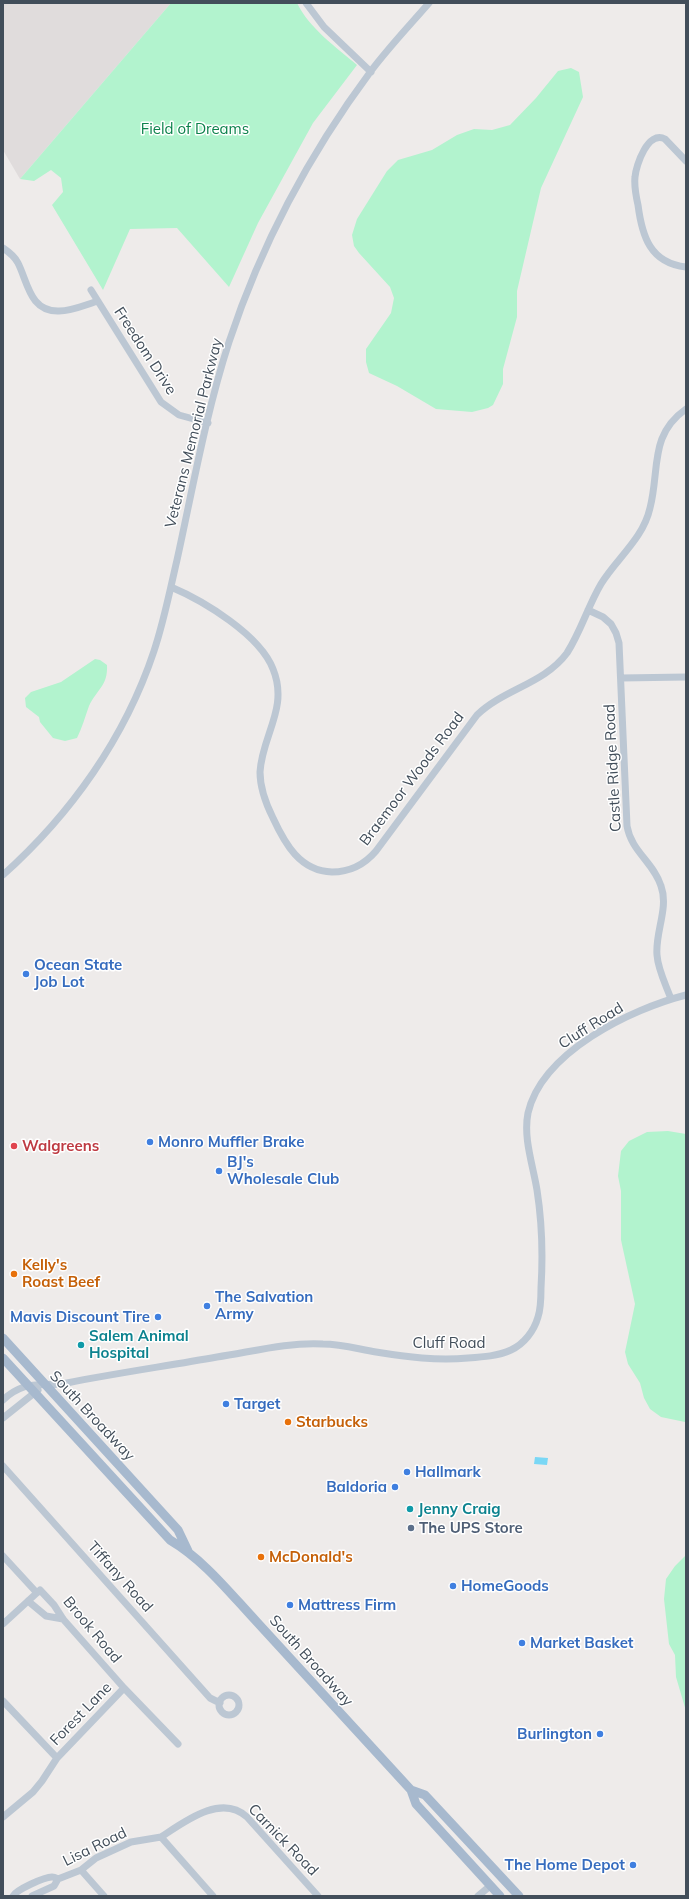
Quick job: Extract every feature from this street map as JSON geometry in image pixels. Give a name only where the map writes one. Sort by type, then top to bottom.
[{"type":"main road","name":"South Broadway","points":[[3,1338],[178,1530],[188,1551]]},
{"type":"main road","name":"South Broadway","points":[[3,1358],[170,1540],[188,1551],[205,1567],[411,1790],[416,1804],[500,1896]]},
{"type":"main road","name":"South Broadway","points":[[411,1790],[425,1795],[519,1896]]},
{"type":"street","points":[[306,3],[329,33],[370,72]]},
{"type":"street","name":"Veterans Memorial Parkway","points":[[3,875],[28,851],[70,805],[109,748],[132,706],[147,670],[160,632],[208,423],[228,344],[244,298],[262,254],[284,210],[316,154],[370,72],[429,3]]},
{"type":"street","points":[[686,161],[665,139],[656,137],[651,140],[644,150],[638,162],[635,176],[639,213],[648,244],[663,259],[679,266],[686,267]]},
{"type":"street","points":[[3,248],[12,255],[18,264],[33,299],[47,310],[60,311],[98,302]]},
{"type":"street","name":"Freedom Drive","points":[[91,290],[160,402],[179,415],[208,423]]},
{"type":"street","name":"Braemoor Woods Road","points":[[171,587],[200,601],[242,630],[256,643],[269,659],[277,680],[278,702],[277,712],[261,764],[260,781],[264,799],[280,834],[294,855],[314,868],[332,872],[351,869],[366,862],[371,857],[431,778],[472,720],[490,704],[538,679],[554,668],[572,645],[600,585],[633,544],[644,524],[652,501],[660,441],[668,426],[686,409]]},
{"type":"street","name":"Castle Ridge Road","points":[[588,610],[603,617],[614,628],[618,643],[628,832],[632,843],[656,875],[662,887],[663,902],[656,955],[671,999]]},
{"type":"street","points":[[621,678],[686,677]]},
{"type":"street","name":"Cluff Road","points":[[28,1386],[63,1384],[117,1373],[292,1344],[336,1344],[410,1357],[442,1359],[492,1356],[512,1350],[521,1344],[533,1329],[538,1316],[540,1304],[542,1273],[541,1225],[527,1136],[528,1114],[535,1094],[557,1065],[592,1037],[633,1014],[671,999],[686,995]]},
{"type":"street","points":[[3,1418],[45,1385]]},
{"type":"street","points":[[3,1400],[17,1390],[28,1386]]},
{"type":"street","name":"Tiffany Road","points":[[3,1466],[210,1698],[220,1703]]},
{"type":"street","name":"Brook Road","points":[[3,1556],[54,1605],[63,1619],[124,1688],[178,1744]]},
{"type":"street","points":[[3,1624],[38,1591]]},
{"type":"street","points":[[28,1601],[46,1616],[63,1619]]},
{"type":"street","name":"Forest Lane","points":[[3,1817],[33,1792],[57,1758],[124,1688]]},
{"type":"street","name":"Forest Lane","points":[[3,1701],[57,1758]]},
{"type":"street","name":"Carnick Road","points":[[161,1837],[205,1812],[219,1808],[237,1810],[246,1817],[318,1896]]},
{"type":"street","points":[[161,1837],[213,1896]]},
{"type":"street","name":"Lisa Road","points":[[32,1896],[54,1886],[58,1879],[81,1870],[96,1858],[131,1842],[161,1837]]},
{"type":"street","points":[[81,1870],[104,1896]]},
{"type":"street","name":"Lisa Road","points":[[13,1896],[17,1891],[47,1878],[54,1877],[58,1879]]},
{"type":"street","points":[[478,1896],[490,1886]]},
{"type":"shaded area","points":[[3,3],[171,3],[20,179],[3,150]]},
{"type":"green space","name":"Field of Dreams","points":[[171,3],[297,3],[308,21],[357,65],[313,123],[258,223],[229,287],[177,228],[130,229],[103,290],[52,205],[63,192],[61,178],[51,170],[34,181],[20,179]]},
{"type":"green space","points":[[571,68],[579,72],[583,97],[541,188],[517,291],[517,317],[503,369],[503,384],[493,405],[488,408],[472,412],[436,409],[397,386],[369,373],[366,362],[366,349],[391,313],[394,298],[390,287],[354,246],[352,235],[357,219],[387,171],[398,160],[432,150],[457,135],[474,129],[492,130],[510,125],[536,98],[558,71]]},
{"type":"green space","points":[[95,659],[100,660],[107,665],[106,678],[89,706],[77,738],[65,741],[53,738],[40,722],[39,717],[26,707],[25,698],[31,692],[61,682]]},
{"type":"green space","points":[[668,1131],[686,1134],[685,1422],[661,1417],[650,1409],[644,1398],[640,1383],[628,1364],[625,1352],[635,1304],[621,1240],[621,1191],[618,1176],[621,1151],[629,1141],[647,1132]]},
{"type":"green space","points":[[686,1555],[686,1711],[676,1677],[675,1655],[669,1644],[664,1599],[666,1579],[675,1566]]},
{"type":"water","points":[[535,1457],[548,1458],[547,1465],[534,1464]]},
{"type":"place","name":"Ocean State Job Lot","points":[[26,974]]},
{"type":"place","name":"Monro Muffler Brake","points":[[150,1142]]},
{"type":"place","name":"Walgreens","points":[[14,1146]]},
{"type":"place","name":"BJ's Wholesale Club","points":[[219,1171]]},
{"type":"place","name":"Kelly's Roast Beef","points":[[14,1274]]},
{"type":"place","name":"The Salvation Army","points":[[207,1306]]},
{"type":"place","name":"Mavis Discount Tire","points":[[158,1317]]},
{"type":"place","name":"Salem Animal Hospital","points":[[81,1345]]},
{"type":"place","name":"Target","points":[[226,1404]]},
{"type":"place","name":"Starbucks","points":[[288,1422]]},
{"type":"place","name":"Hallmark","points":[[407,1472]]},
{"type":"place","name":"Baldoria","points":[[395,1487]]},
{"type":"place","name":"Jenny Craig","points":[[410,1509]]},
{"type":"place","name":"The UPS Store","points":[[411,1528]]},
{"type":"place","name":"McDonald's","points":[[261,1557]]},
{"type":"place","name":"HomeGoods","points":[[453,1586]]},
{"type":"place","name":"Mattress Firm","points":[[290,1605]]},
{"type":"place","name":"Market Basket","points":[[522,1643]]},
{"type":"place","name":"Burlington","points":[[600,1734]]},
{"type":"place","name":"The Home Depot","points":[[633,1865]]}]
